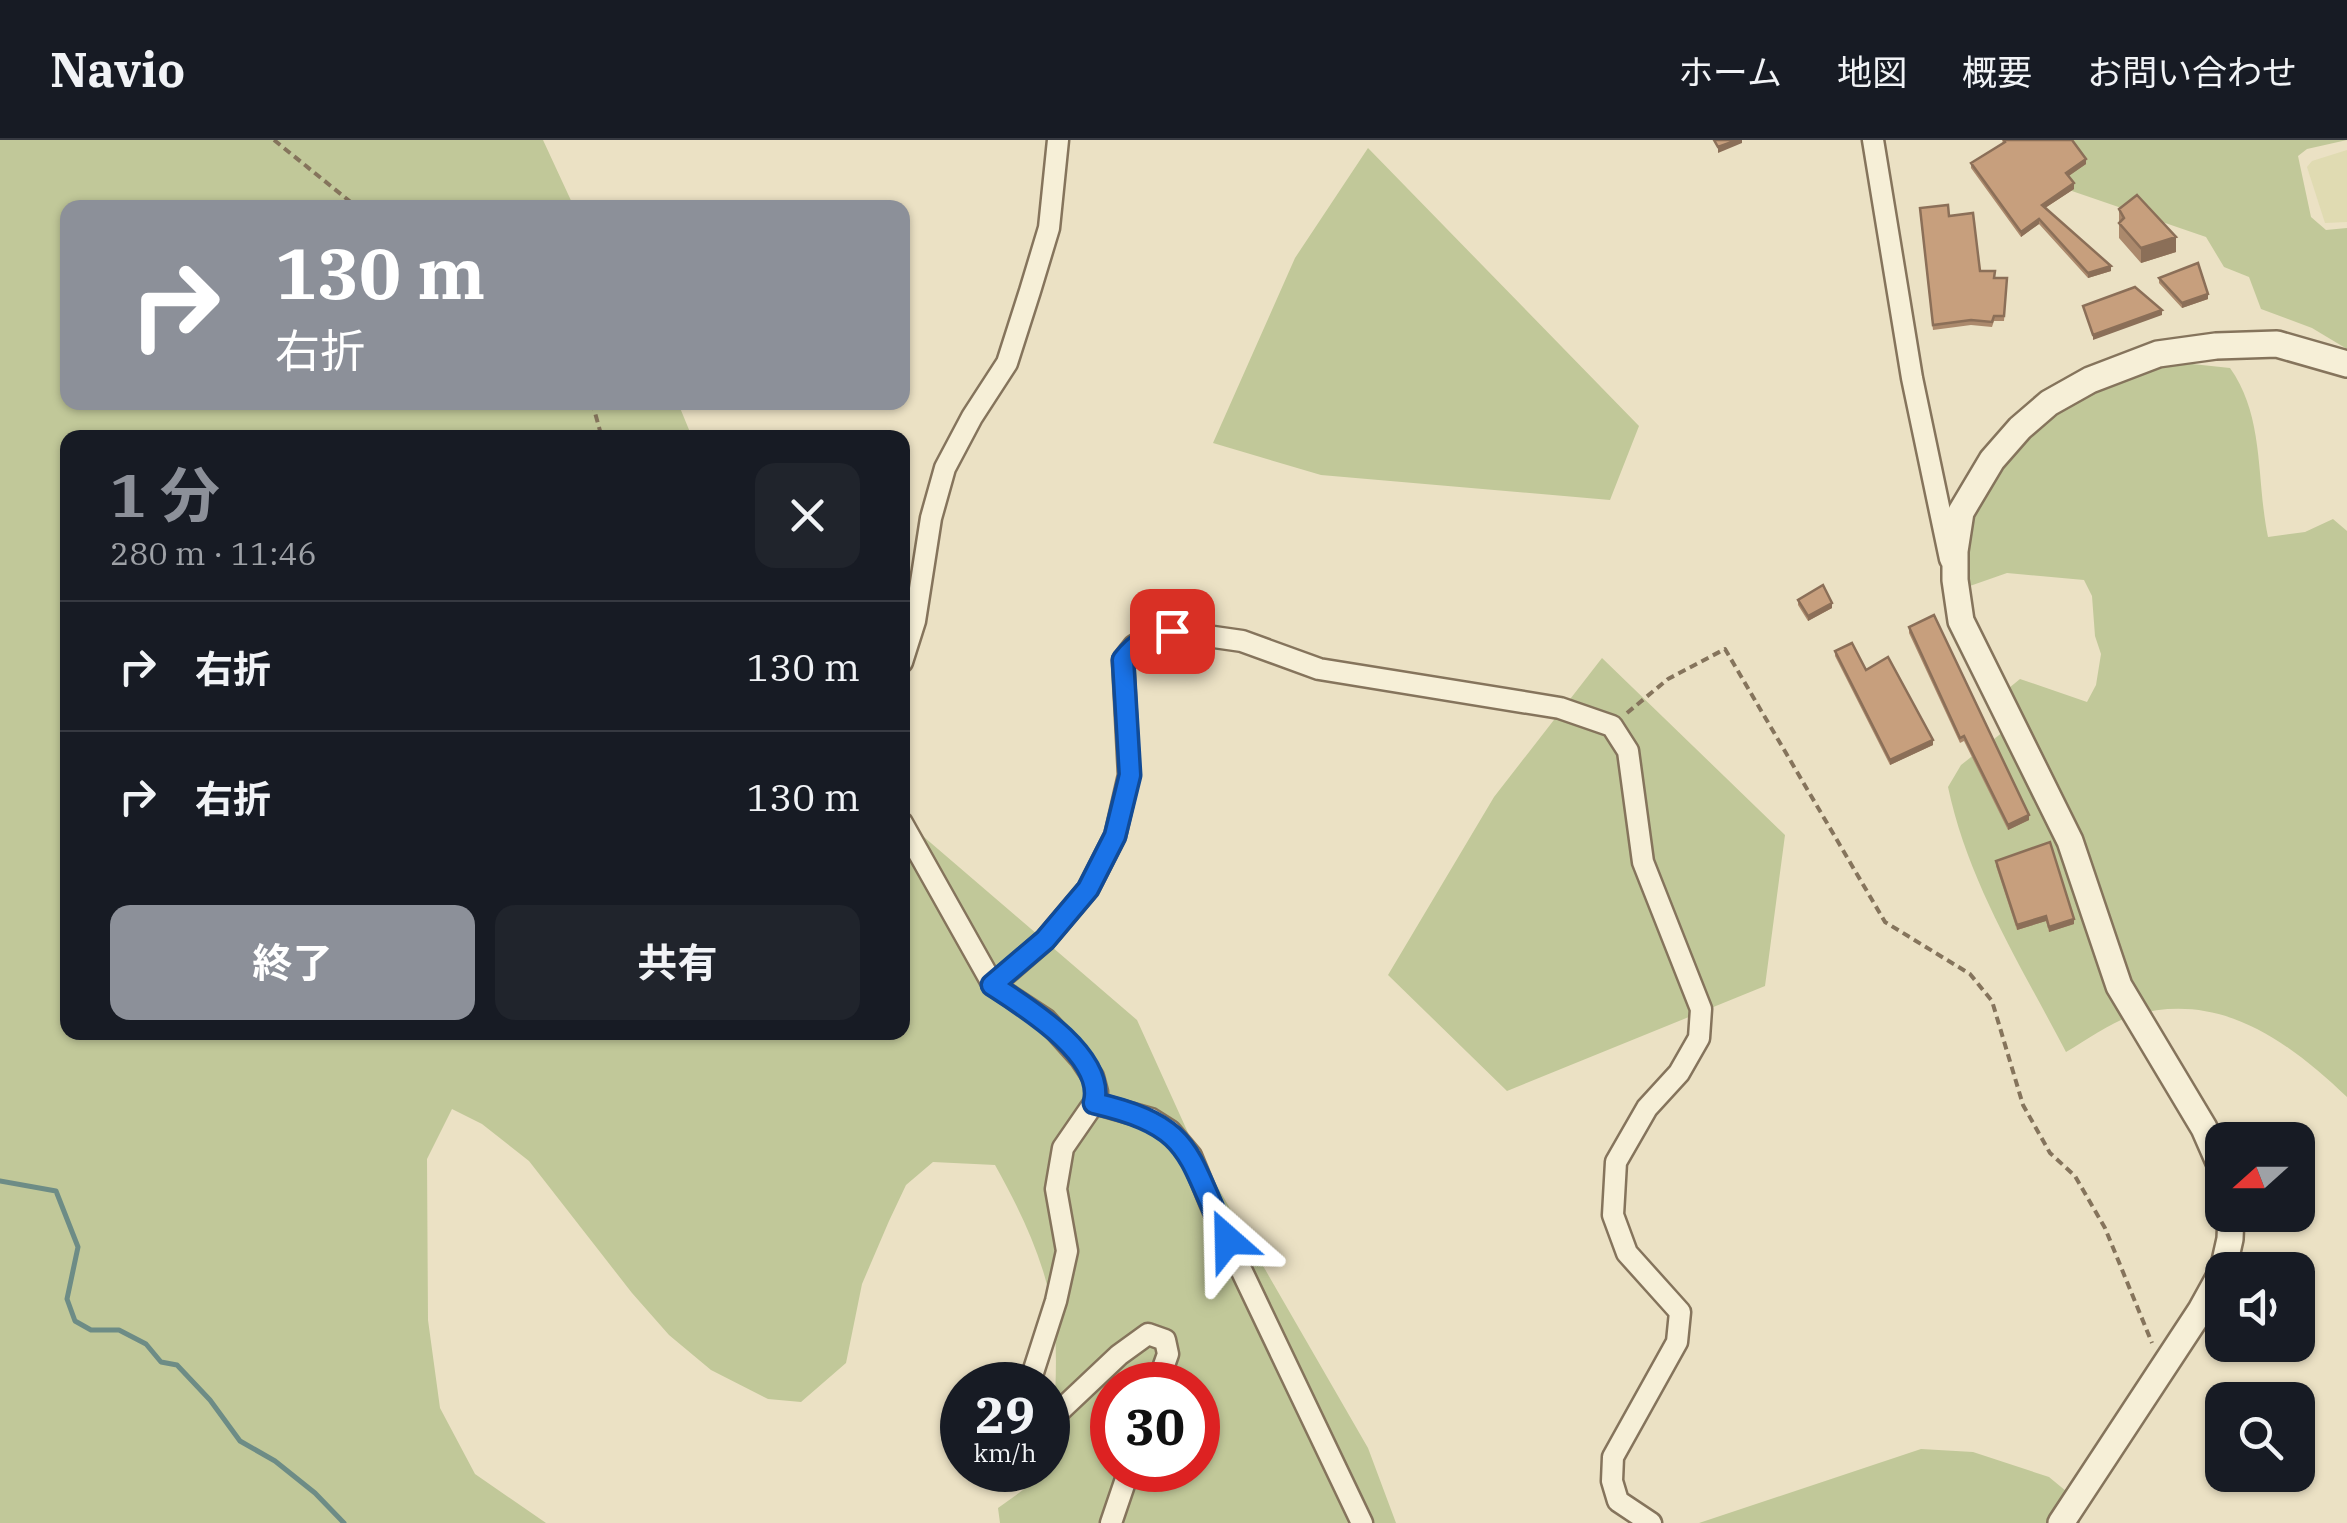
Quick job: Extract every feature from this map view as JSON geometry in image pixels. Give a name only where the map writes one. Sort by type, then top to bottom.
[{"type":"street","points":[[910,637],[931,518],[946,468],[1007,362],[1035,275],[1049,228],[1058,140]]},
{"type":"street","points":[[1873,140],[1912,378],[1962,621],[2070,841],[2118,986],[2205,1130]]},
{"type":"street","points":[[1955,580],[1961,512],[1976,483],[2020,428],[2049,403],[2090,380],[2158,354],[2216,346],[2277,344],[2347,364]]},
{"type":"street","points":[[992,985],[1045,940],[1088,889],[1115,836],[1130,775],[1123,660],[1134,646],[1151,635],[1172,631],[1242,641],[1319,669],[1560,708],[1612,726],[1628,751],[1644,862],[1701,1010],[1699,1038],[1679,1073],[1647,1108],[1616,1162],[1614,1215],[1628,1253],[1680,1312],[1677,1342],[1613,1457],[1612,1481],[1618,1502],[1651,1523]]},
{"type":"street","points":[[910,836],[992,985],[1046,1020],[1081,1059],[1097,1092],[1094,1103],[1062,1148],[1056,1189],[1067,1251],[1036,1362]]},
{"type":"street","points":[[1094,1103],[1150,1120],[1170,1131],[1191,1156],[1216,1217],[1362,1523]]},
{"type":"street","points":[[2060,1523],[2205,1300]]},
{"type":"street","points":[[1111,1362],[1148,1334],[1166,1340],[1165,1362]]},
{"type":"street","points":[[1070,1401],[1090,1382]]},
{"type":"street","points":[[1111,1523],[1121,1492]]},
{"type":"path","points":[[274,140],[348,200]]},
{"type":"path","points":[[1612,726],[1668,680],[1725,649],[1884,922],[1970,974],[1992,1001],[2022,1106],[2050,1154],[2076,1176],[2105,1228],[2163,1368]]},
{"type":"shaded area","points":[[2347,150],[2347,222],[2325,223],[2307,167],[2312,161]]},
{"type":"green space","points":[[0,140],[543,140],[571,200],[60,200],[60,410],[681,410],[689,430],[60,430],[60,1040],[910,1040],[910,825],[1137,1020],[1194,1146],[1368,1448],[1396,1523],[1000,1523],[998,1508],[1020,1492],[1070,1492],[1070,1362],[1056,1362],[1048,1287],[1025,1225],[995,1165],[933,1162],[906,1185],[862,1284],[846,1363],[801,1402],[768,1399],[711,1370],[669,1335],[529,1161],[482,1124],[452,1109],[427,1159],[428,1320],[440,1408],[475,1474],[546,1523],[0,1523]]},
{"type":"green space","points":[[2004,140],[2347,140],[2307,149],[2298,156],[2311,217],[2326,230],[2347,228],[2347,349],[2312,328],[2261,309],[2249,277],[2224,267],[2206,237],[2069,190]]},
{"type":"green space","points":[[1368,148],[1639,426],[1610,500],[1321,475],[1213,443],[1295,258]]},
{"type":"green space","points":[[2164,361],[2230,368],[2249,407],[2254,428],[2268,537],[2305,532],[2333,519],[2347,531],[2347,1097],[2277,1040],[2224,1016],[2196,1010],[2166,1009],[2134,1015],[2066,1052],[1982,890],[1948,787],[1961,765],[2022,717],[2009,688],[2020,679],[2087,702],[2096,685],[2101,654],[2095,636],[2092,596],[2084,580],[2007,573],[1967,587],[1965,540],[1980,498],[2010,455],[2067,404]]},
{"type":"green space","points":[[1602,658],[1785,835],[1765,986],[1507,1091],[1388,975],[1494,797]]},
{"type":"green space","points":[[1921,1449],[1973,1452],[2049,1477],[2078,1501],[2080,1523],[1699,1523]]},
{"type":"building","points":[[1714,140],[1737,140],[1718,147]]},
{"type":"building","points":[[2004,140],[2072,140],[2086,159],[2066,173],[2074,183],[2042,205],[2111,266],[2088,273],[2039,219],[2021,232],[1971,163]]},
{"type":"building","points":[[2137,195],[2176,237],[2141,248],[2119,223],[2124,218],[2119,209]]},
{"type":"building","points":[[1948,205],[1949,216],[1973,213],[1980,271],[1995,271],[1994,278],[2007,278],[2004,316],[1994,316],[1992,322],[1971,320],[1933,325],[1920,208]]},
{"type":"building","points":[[2198,263],[2208,294],[2182,303],[2159,278]]},
{"type":"building","points":[[2135,287],[2162,310],[2093,335],[2083,306]]},
{"type":"building","points":[[1823,585],[1832,603],[1808,616],[1798,600]]},
{"type":"building","points":[[1934,615],[2029,815],[2008,825],[1964,736],[1960,738],[1909,627]]},
{"type":"building","points":[[1852,643],[1866,670],[1888,657],[1933,740],[1890,760],[1835,651]]},
{"type":"building","points":[[2050,842],[2074,919],[2049,927],[2046,916],[2017,925],[1996,861]]},
{"type":"waterway","points":[[0,1181],[56,1191],[78,1247],[67,1299],[75,1321],[91,1330],[119,1330],[146,1344],[161,1362],[177,1365],[210,1400],[240,1441],[275,1461],[344,1523]]},
{"type":"route","points":[[1172,631],[1151,635],[1134,646],[1123,660],[1130,775],[1115,836],[1088,889],[1045,940],[992,985],[1046,1020],[1081,1059],[1093,1077],[1097,1092],[1094,1103],[1123,1110],[1170,1131],[1191,1156],[1228,1240]]}]
